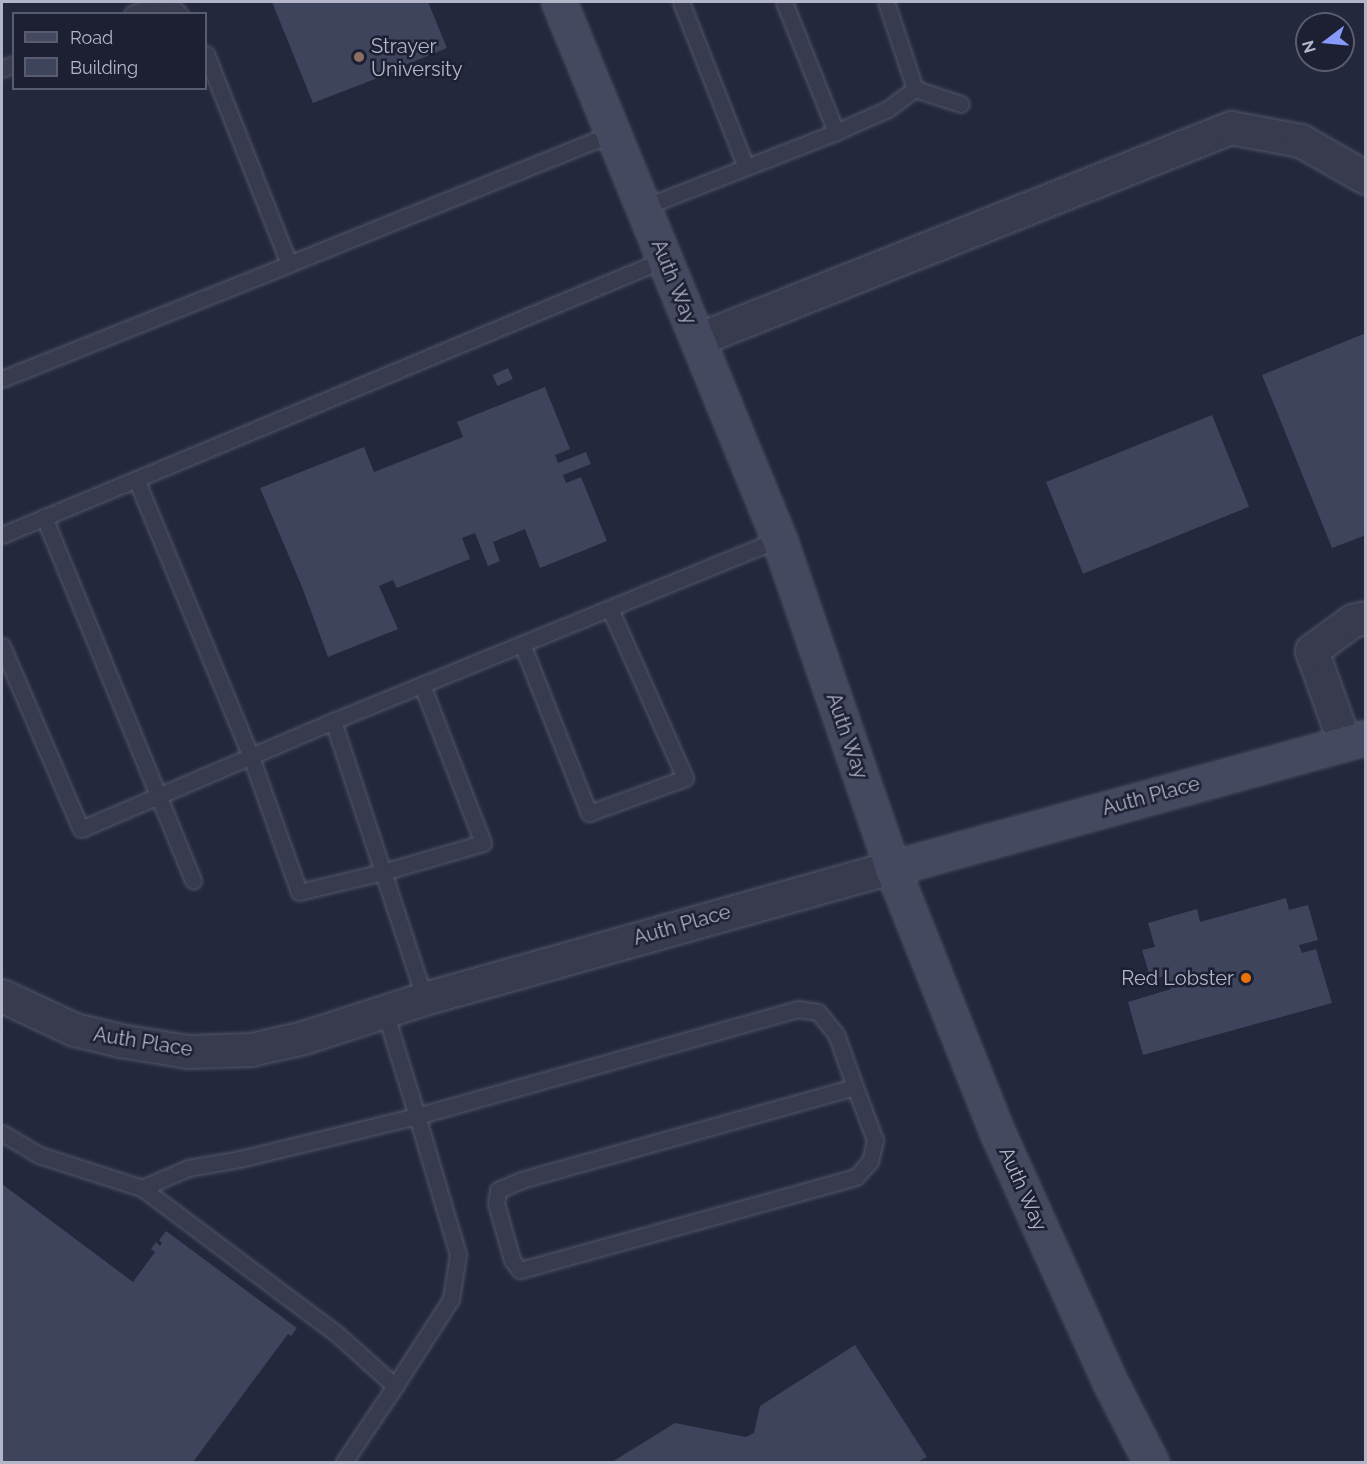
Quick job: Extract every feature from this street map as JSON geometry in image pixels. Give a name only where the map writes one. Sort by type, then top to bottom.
[{"type":"street","name":"Auth Way","points":[[559,2],[779,539],[892,868],[998,1134],[1111,1384],[1151,1462]]},
{"type":"street","points":[[698,340],[1231,128],[1301,141],[1365,178]]},
{"type":"street","points":[[1355,740],[1312,651],[1353,621],[1365,618]]},
{"type":"street","name":"Auth Place","points":[[2,996],[75,1030],[121,1041],[188,1052],[251,1050],[304,1038],[425,999],[1355,740]]},
{"type":"lane","points":[[681,2],[746,167]]},
{"type":"lane","points":[[784,2],[836,132]]},
{"type":"lane","points":[[886,2],[915,89]]},
{"type":"lane","points":[[137,12],[153,5],[171,6],[178,12]]},
{"type":"lane","points":[[207,57],[289,264]]},
{"type":"lane","points":[[644,207],[836,132],[888,109],[915,89]]},
{"type":"lane","points":[[915,89],[961,104]]},
{"type":"lane","points":[[2,379],[613,133]]},
{"type":"lane","points":[[2,535],[664,259]]},
{"type":"lane","points":[[136,479],[251,757],[299,892],[383,872],[483,843],[422,685]]},
{"type":"lane","points":[[44,517],[194,881]]},
{"type":"lane","points":[[2,646],[81,829],[422,685],[779,539]]},
{"type":"lane","points":[[522,644],[589,813],[685,778],[610,609]]},
{"type":"lane","points":[[333,722],[425,999]]},
{"type":"lane","points":[[142,1188],[188,1168],[240,1159],[417,1116],[797,1009],[818,1012],[836,1034],[875,1140],[870,1161],[856,1177],[529,1269],[520,1270],[512,1260],[496,1203],[498,1190],[521,1180],[855,1087]]},
{"type":"lane","points":[[344,1462],[451,1299],[458,1254],[385,1012]]},
{"type":"lane","points":[[2,1133],[39,1155],[142,1188],[337,1334],[395,1386]]},
{"type":"building","name":"Strayer University","points":[[272,2],[428,2],[447,48],[400,67],[401,69],[313,103]]},
{"type":"building","points":[[1366,333],[1366,535],[1332,548],[1262,375]]},
{"type":"building","points":[[508,368],[513,379],[497,386],[492,375]]},
{"type":"building","points":[[545,387],[570,449],[555,455],[558,463],[586,452],[591,464],[563,475],[566,483],[581,477],[607,541],[540,568],[525,529],[493,542],[500,561],[488,566],[475,533],[462,538],[470,559],[397,588],[393,580],[379,586],[398,629],[328,657],[302,587],[260,488],[364,447],[374,472],[463,437],[457,422]]},
{"type":"building","points":[[1212,415],[1249,507],[1083,574],[1046,482]]},
{"type":"building","name":"Red Lobster","points":[[1286,898],[1289,910],[1308,905],[1318,940],[1299,945],[1302,953],[1316,949],[1332,1003],[1143,1055],[1128,1002],[1171,989],[1167,975],[1151,980],[1142,950],[1155,947],[1148,923],[1197,909],[1200,922]]},
{"type":"building","points":[[2,1184],[133,1282],[155,1252],[151,1249],[156,1242],[160,1246],[162,1243],[159,1240],[166,1231],[297,1328],[291,1336],[288,1334],[193,1462],[2,1462]]},
{"type":"building","points":[[855,1345],[927,1457],[917,1462],[612,1462],[675,1423],[746,1437],[754,1433],[760,1406]]},
{"type":"place","name":"Strayer University","points":[[359,57]]},
{"type":"place","name":"Red Lobster","points":[[1246,978]]}]
